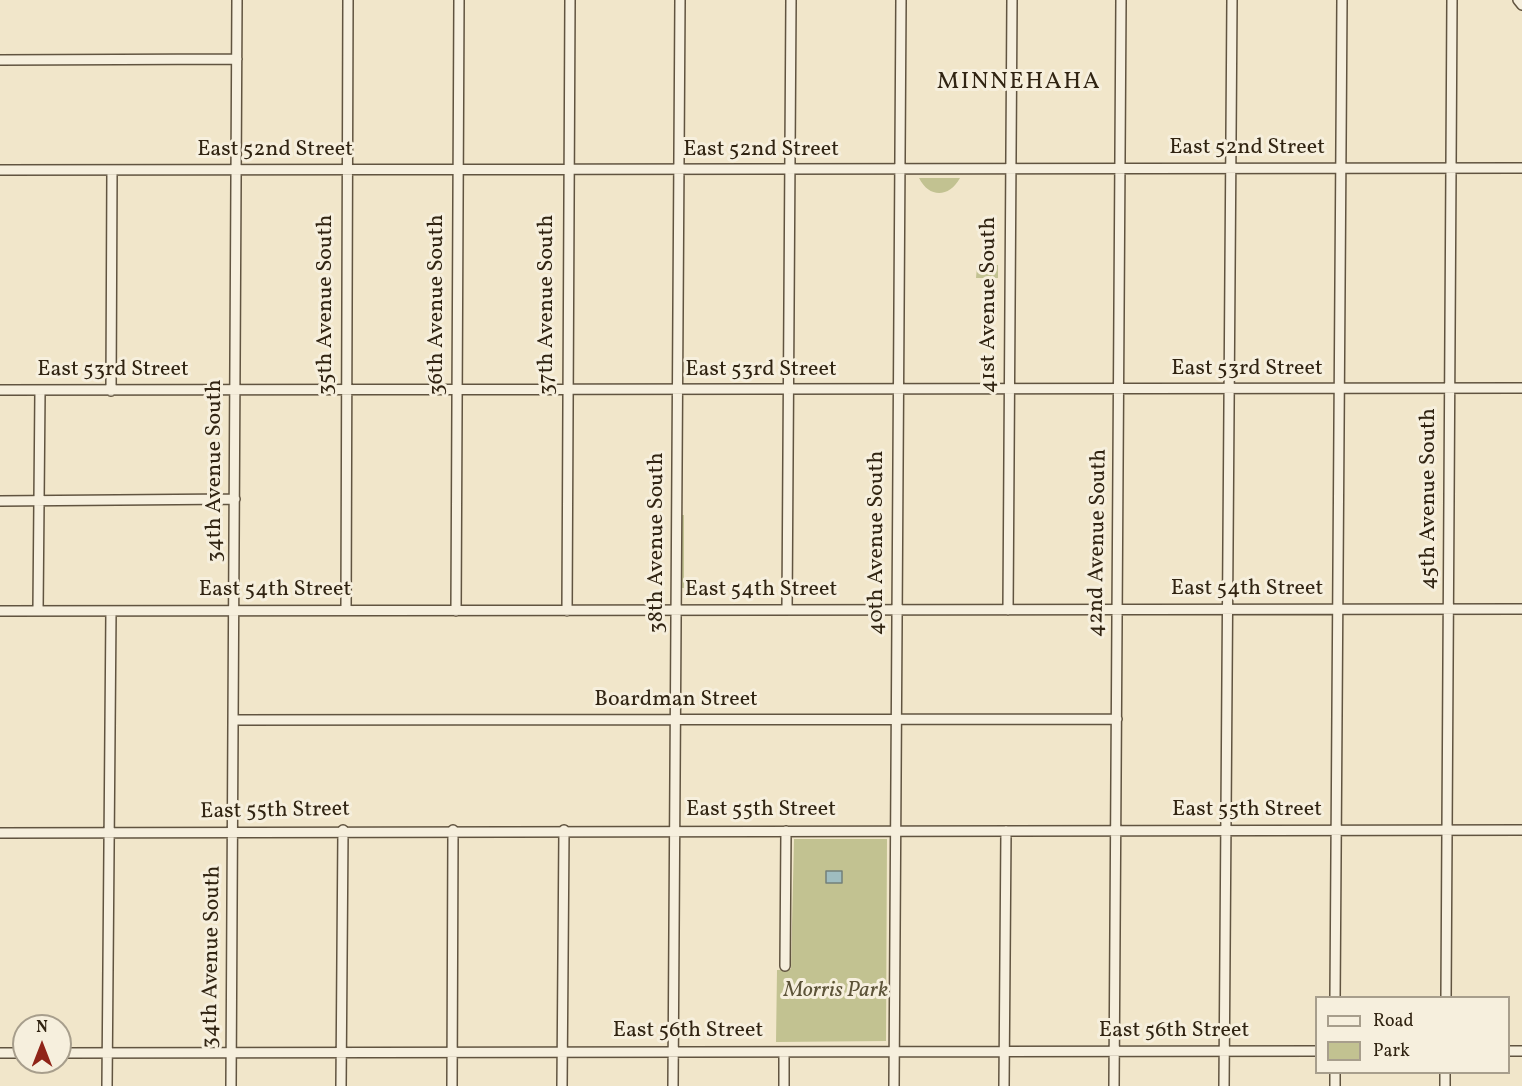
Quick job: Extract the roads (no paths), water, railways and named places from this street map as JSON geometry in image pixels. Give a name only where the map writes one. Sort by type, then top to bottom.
[{"type":"street","name":"34th Avenue South","points":[[231,1086],[235,720],[237,0]]},
{"type":"street","name":"35th Avenue South","points":[[346,610],[348,0]]},
{"type":"street","name":"36th Avenue South","points":[[456,610],[459,0]]},
{"type":"street","name":"37th Avenue South","points":[[567,611],[570,0]]},
{"type":"street","name":"38th Avenue South","points":[[673,1086],[680,0]]},
{"type":"street","points":[[787,610],[791,0]]},
{"type":"street","name":"40th Avenue South","points":[[894,1086],[901,0]]},
{"type":"street","name":"41st Avenue South","points":[[1008,610],[1012,0]]},
{"type":"street","name":"42nd Avenue South","points":[[1114,1086],[1121,0]]},
{"type":"street","points":[[1224,1086],[1232,0]]},
{"type":"street","points":[[1335,996],[1342,0]]},
{"type":"street","name":"45th Avenue South","points":[[1446,996],[1452,0]]},
{"type":"street","points":[[1518,0],[1522,5]]},
{"type":"street","points":[[0,60],[237,59]]},
{"type":"street","name":"East 52nd Street","points":[[0,170],[1522,168]]},
{"type":"street","points":[[111,391],[112,170]]},
{"type":"street","name":"East 53rd Street","points":[[0,390],[678,391],[1522,388]]},
{"type":"street","points":[[38,610],[40,391]]},
{"type":"street","points":[[0,501],[235,499]]},
{"type":"street","name":"East 54th Street","points":[[0,611],[1522,609]]},
{"type":"street","points":[[107,1086],[111,611]]},
{"type":"street","name":"Boardman Street","points":[[235,720],[1117,719]]},
{"type":"street","points":[[341,1086],[343,830]]},
{"type":"street","name":"East 55th Street","points":[[0,833],[343,830],[1522,830]]},
{"type":"street","points":[[452,1086],[453,830]]},
{"type":"street","points":[[562,1086],[564,830]]},
{"type":"street","points":[[785,966],[786,831]]},
{"type":"street","points":[[1004,1086],[1006,831]]},
{"type":"street","name":"East 56th Street","points":[[72,1053],[1315,1051]]},
{"type":"street","points":[[784,1052],[784,1086]]},
{"type":"water","points":[[826,871],[842,871],[842,883],[826,883]]},
{"type":"district","name":"MINNEHAHA","points":[[1019,84]]},
{"type":"park label","name":"Morris Park","points":[[836,992]]}]
